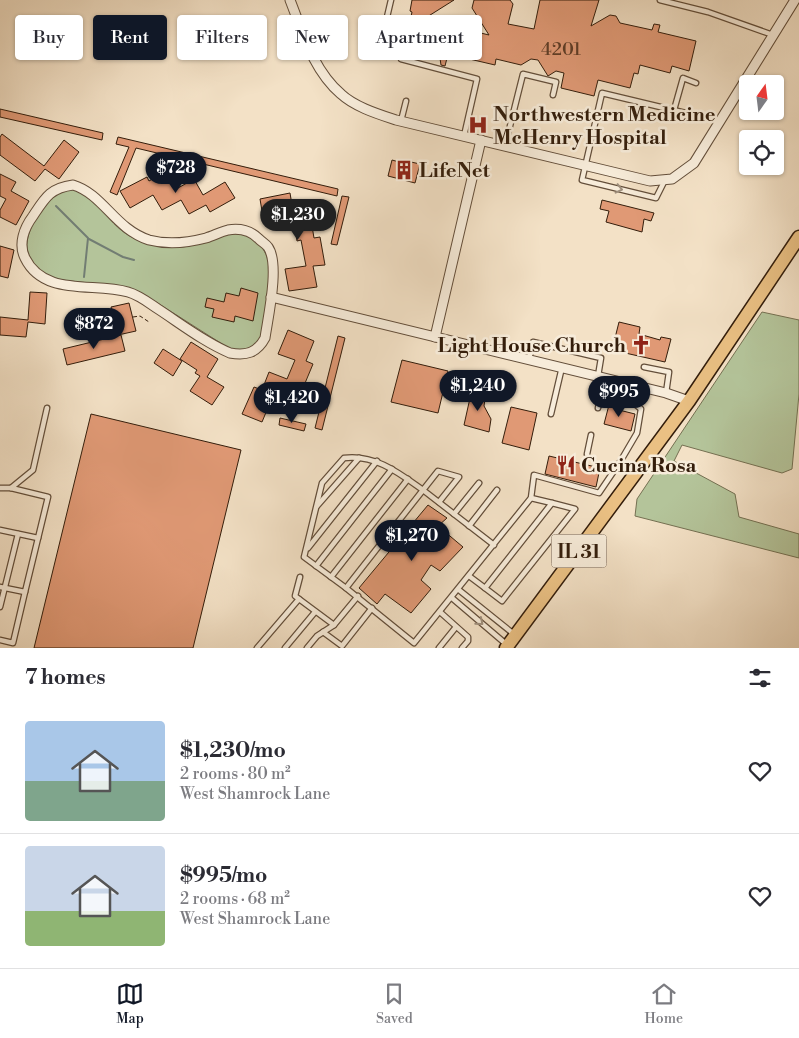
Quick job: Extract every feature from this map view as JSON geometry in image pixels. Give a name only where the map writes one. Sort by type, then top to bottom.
[{"type":"main road","name":"IL 31","points":[[510,643],[689,401],[799,237]]},
{"type":"street","points":[[290,0],[320,70],[341,95],[369,110],[401,121],[650,181],[672,179],[694,163],[795,0]]},
{"type":"street","points":[[435,337],[481,140]]},
{"type":"street","points":[[73,185],[84,188],[116,220],[147,239],[164,243],[180,243],[207,238],[227,230],[242,230],[254,235],[269,248],[273,265],[271,297],[265,338],[261,345],[248,354],[230,353],[128,292],[54,283],[41,278],[30,267],[23,256],[21,242],[24,231],[45,198],[55,189],[73,185]]},
{"type":"street","points":[[271,297],[562,367],[666,393],[689,401]]},
{"type":"lane","points":[[391,0],[387,17],[404,47],[401,59],[477,79],[464,136]]},
{"type":"lane","points":[[660,0],[708,12],[773,35]]},
{"type":"lane","points":[[505,146],[522,74],[556,82],[553,95]]},
{"type":"lane","points":[[674,110],[683,78],[696,83]]},
{"type":"lane","points":[[665,180],[656,198],[582,180],[602,93],[720,122]]},
{"type":"lane","points":[[401,121],[406,101]]},
{"type":"lane","points":[[529,359],[533,342],[601,358],[601,394],[598,408]]},
{"type":"lane","points":[[551,414],[562,367]]},
{"type":"lane","points":[[644,367],[668,372],[666,393]]},
{"type":"lane","points":[[410,648],[532,498],[534,475],[599,493],[638,433],[641,409],[626,400],[601,394]]},
{"type":"lane","points":[[11,488],[32,470],[47,408]]},
{"type":"lane","points":[[587,454],[591,436]]},
{"type":"lane","points":[[414,643],[358,596],[304,558],[322,483],[344,458],[359,458],[377,462],[392,469],[423,490],[494,545]]},
{"type":"lane","points":[[316,507],[359,458]]},
{"type":"lane","points":[[306,550],[377,462]]},
{"type":"lane","points":[[316,566],[392,469]]},
{"type":"lane","points":[[346,588],[438,471],[459,477],[439,502]]},
{"type":"lane","points":[[331,577],[408,480]]},
{"type":"lane","points":[[454,514],[479,483]]},
{"type":"lane","points":[[0,488],[11,488],[48,497],[13,643],[0,640]]},
{"type":"lane","points":[[469,526],[497,490]]},
{"type":"lane","points":[[469,576],[502,601],[575,509],[532,498]]},
{"type":"lane","points":[[485,588],[552,503]]},
{"type":"lane","points":[[0,530],[38,538]]},
{"type":"lane","points":[[0,607],[2,588],[18,534]]},
{"type":"lane","points":[[300,577],[295,596],[334,625]]},
{"type":"lane","points":[[2,588],[25,592]]},
{"type":"lane","points":[[459,590],[510,643]]},
{"type":"lane","points":[[307,648],[323,632],[334,625],[358,596]]},
{"type":"lane","points":[[452,598],[510,643]]},
{"type":"lane","points":[[257,648],[299,599]]},
{"type":"lane","points":[[323,632],[343,647],[372,608]]},
{"type":"lane","points":[[285,648],[316,612]]},
{"type":"lane","points":[[440,612],[468,637],[468,641],[462,648]]},
{"type":"lane","points":[[439,648],[456,627]]},
{"type":"path","points":[[133,317],[140,316],[149,322]]},
{"type":"green space","points":[[72,189],[81,192],[89,198],[125,233],[146,242],[183,247],[229,234],[247,236],[256,241],[266,254],[270,272],[263,333],[258,342],[246,349],[230,349],[156,302],[116,286],[53,279],[43,274],[35,267],[27,253],[28,235],[40,211],[47,202],[60,192]]},
{"type":"green space","points":[[762,312],[799,320],[799,394],[792,469],[782,473],[682,445],[674,461],[735,494],[739,517],[799,534],[799,558],[635,516],[637,499]]},
{"type":"building","points":[[412,0],[454,0],[430,15],[411,15],[412,12],[410,11]]},
{"type":"building","points":[[474,0],[510,0],[513,4],[508,24],[534,29],[540,0],[599,0],[591,26],[610,15],[616,16],[620,23],[652,30],[654,24],[660,25],[658,32],[696,41],[689,71],[672,66],[670,73],[640,65],[638,74],[634,73],[630,88],[598,80],[594,96],[561,88],[564,73],[556,71],[548,76],[538,60],[531,59],[521,65],[496,59],[495,65],[474,60],[482,60],[482,33],[489,35],[482,24],[482,15],[476,15],[472,8]]},
{"type":"building","points":[[440,60],[446,60],[445,66],[441,65]]},
{"type":"building","points":[[0,109],[103,133],[102,140],[0,117]]},
{"type":"building","points":[[2,134],[44,166],[64,140],[79,152],[59,179],[45,169],[35,181],[0,155],[0,137]]},
{"type":"building","points":[[118,137],[338,189],[337,196],[136,148],[117,195],[110,192],[129,147],[116,144]]},
{"type":"building","name":"LifeNet","points":[[392,160],[410,165],[411,162],[420,164],[415,183],[388,176]]},
{"type":"building","points":[[168,170],[178,188],[194,179],[203,195],[225,182],[235,198],[210,212],[206,205],[189,214],[181,200],[162,210],[153,195],[130,208],[120,191],[147,177],[149,181]]},
{"type":"building","points":[[0,174],[16,182],[11,191],[29,201],[16,225],[0,217],[0,210],[6,199],[0,196]]},
{"type":"building","points":[[290,193],[293,211],[309,208],[314,238],[320,237],[325,265],[313,266],[317,287],[289,291],[285,269],[306,266],[301,240],[297,241],[292,212],[263,217],[260,199]]},
{"type":"building","points":[[342,196],[349,197],[337,245],[331,244]]},
{"type":"building","points":[[602,200],[654,213],[651,221],[644,219],[642,232],[606,222],[609,211],[600,209]]},
{"type":"building","points":[[0,246],[14,250],[8,278],[0,276]]},
{"type":"building","points":[[241,288],[258,293],[253,321],[235,316],[234,322],[212,317],[214,309],[205,307],[207,298],[224,302],[226,293],[239,296]]},
{"type":"building","points":[[30,292],[47,293],[45,324],[28,322],[26,337],[0,335],[0,317],[28,320]]},
{"type":"building","points":[[129,303],[136,331],[118,335],[111,307]]},
{"type":"building","name":"Light House Church","points":[[619,322],[640,327],[639,334],[660,340],[661,337],[671,339],[665,362],[612,350]]},
{"type":"building","points":[[288,330],[314,341],[306,361],[313,364],[303,388],[295,385],[287,404],[272,398],[262,422],[242,414],[254,387],[262,390],[269,372],[287,379],[295,360],[278,354]]},
{"type":"building","points":[[121,335],[125,351],[67,365],[63,349]]},
{"type":"building","points":[[338,336],[345,338],[322,430],[315,428]]},
{"type":"building","points":[[191,342],[218,359],[207,377],[224,387],[212,405],[190,391],[200,376],[195,373],[197,370],[180,359]]},
{"type":"building","points":[[163,349],[182,361],[173,376],[154,363]]},
{"type":"building","points":[[402,360],[448,371],[438,413],[391,402]]},
{"type":"building","points":[[472,389],[486,392],[484,406],[491,419],[489,432],[464,425]]},
{"type":"building","points":[[610,401],[616,403],[615,409],[635,414],[631,431],[604,424]]},
{"type":"building","points":[[511,407],[537,413],[529,450],[502,443]]},
{"type":"building","points":[[91,414],[241,450],[193,648],[34,648]]},
{"type":"building","points":[[280,418],[306,424],[304,431],[279,425]]},
{"type":"building","points":[[549,456],[600,468],[596,487],[545,474]]},
{"type":"building","points":[[428,505],[447,518],[438,526],[463,547],[440,571],[431,565],[421,580],[431,589],[411,613],[385,594],[377,604],[359,588]]},
{"type":"waterway","points":[[56,206],[88,238],[84,277]]},
{"type":"waterway","points":[[89,239],[123,257],[134,260]]},
{"type":"place","name":"Northwestern Medicine McHenry Hospital","points":[[478,125]]},
{"type":"place","name":"LifeNet","points":[[404,170]]},
{"type":"place","name":"Light House Church","points":[[641,345]]},
{"type":"place","name":"Cucina Rosa","points":[[566,465]]}]
